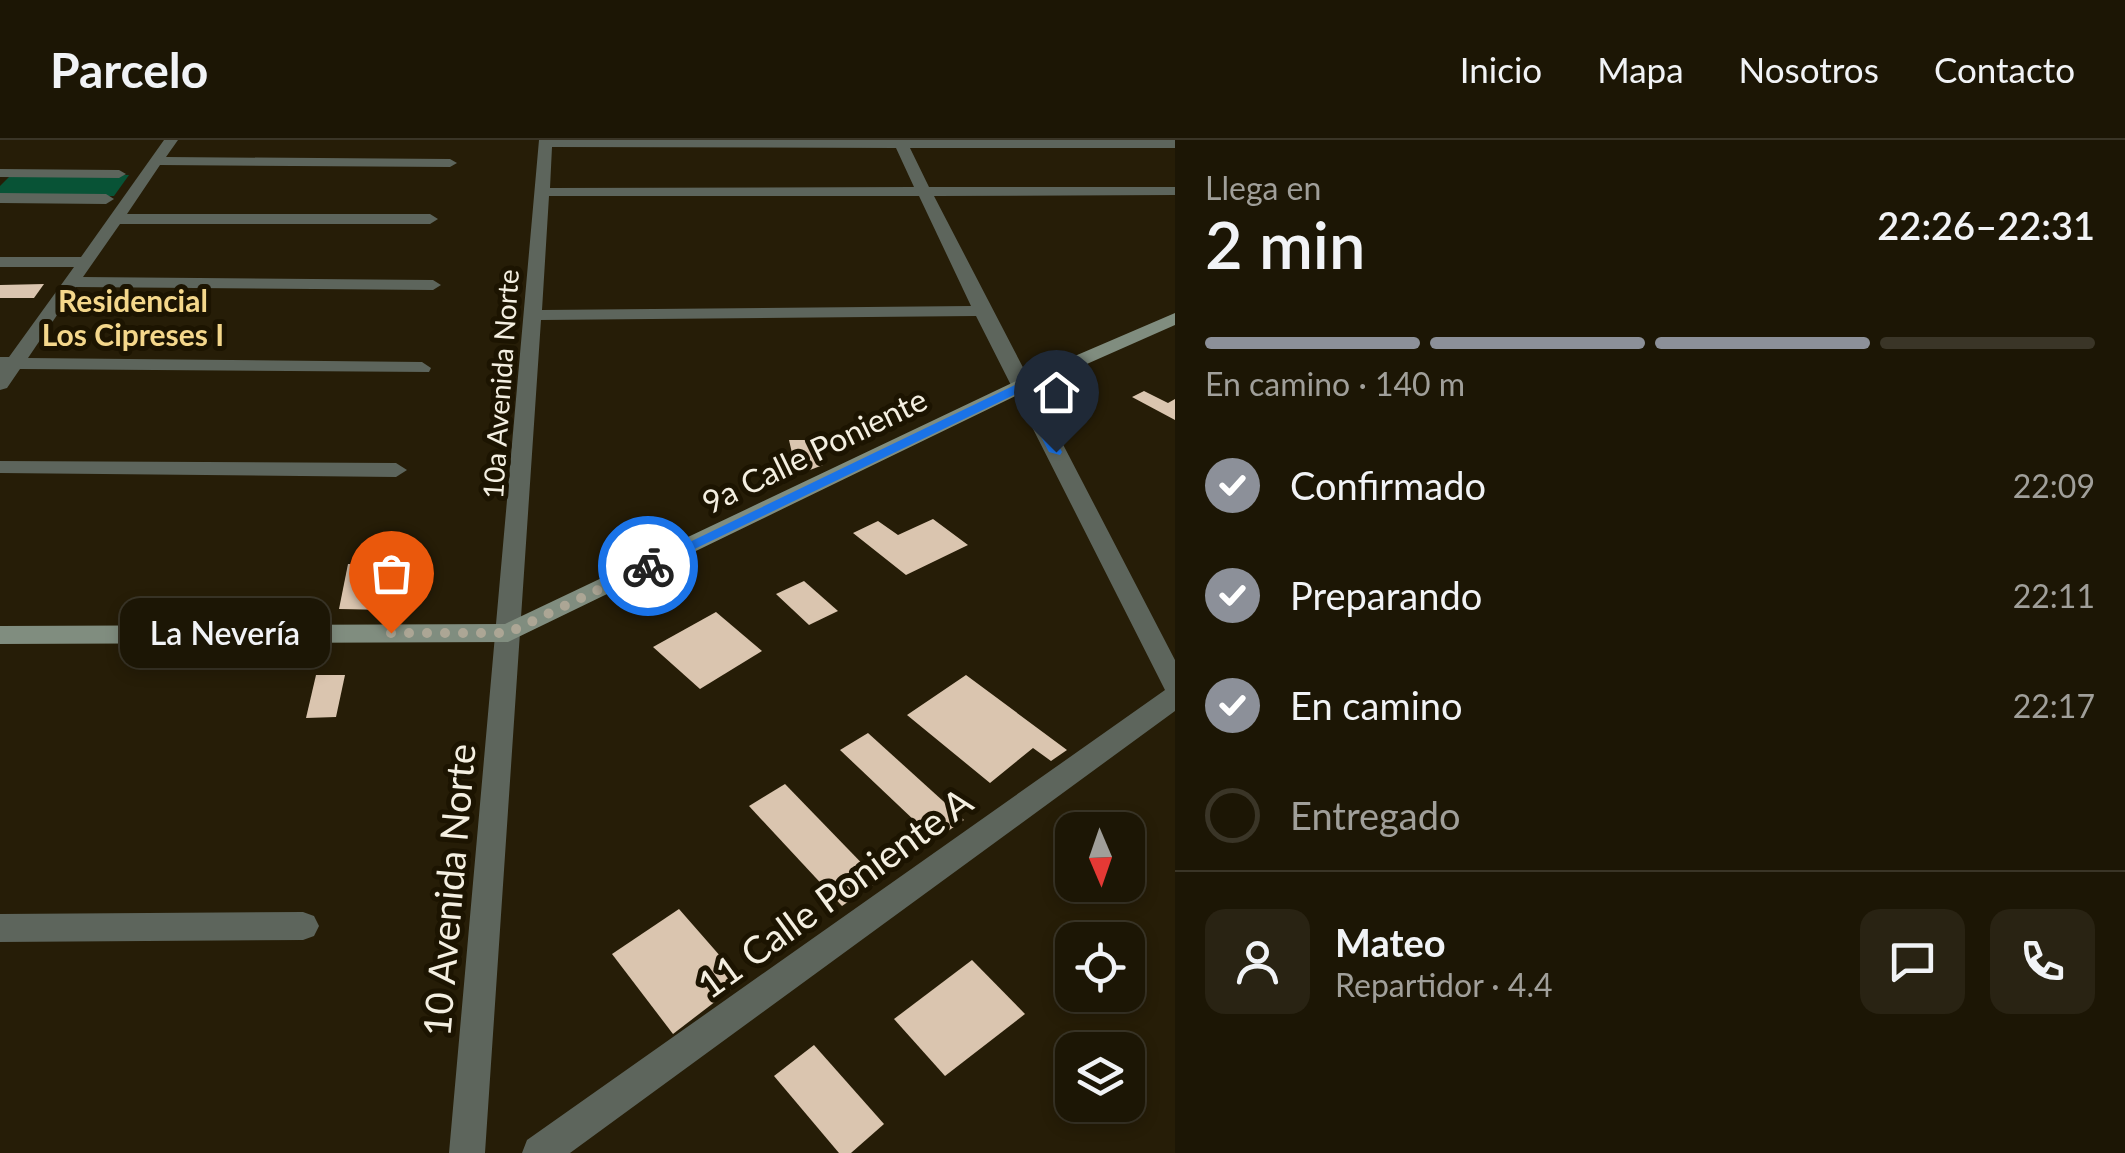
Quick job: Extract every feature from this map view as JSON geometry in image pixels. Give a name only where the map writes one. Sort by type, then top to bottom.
[{"type":"main road","name":"9a Calle Poniente","points":[[0,635],[508,633],[1021,386],[1175,318]]},
{"type":"street","points":[[0,384],[8,363],[72,282],[171,140]]},
{"type":"street","points":[[546,141],[1175,144]]},
{"type":"street","name":"10a Avenida Norte","points":[[508,633],[546,141]]},
{"type":"street","points":[[900,141],[982,311],[1175,684]]},
{"type":"street","points":[[156,161],[450,163]]},
{"type":"street","points":[[2,175],[119,174]]},
{"type":"street","points":[[542,192],[1175,192]]},
{"type":"street","points":[[0,198],[106,199]]},
{"type":"street","points":[[116,219],[430,219]]},
{"type":"street","points":[[0,262],[85,262]]},
{"type":"street","points":[[72,282],[432,284]]},
{"type":"street","points":[[533,315],[982,311]]},
{"type":"street","points":[[8,363],[422,368]]},
{"type":"street","points":[[0,467],[396,470]]},
{"type":"street","name":"10 Avenida Norte","points":[[467,1153],[508,633]]},
{"type":"street","name":"11 Calle Poniente A","points":[[540,1153],[1175,697]]},
{"type":"street","points":[[0,928],[302,926]]},
{"type":"green space","points":[[11,175],[129,175],[114,196],[0,196],[0,186]]},
{"type":"building","points":[[44,284],[34,298],[0,298],[0,285]]},
{"type":"building","points":[[1144,391],[1168,403],[1175,399],[1175,420],[1132,397]]},
{"type":"building","points":[[789,440],[817,440],[823,465],[797,475]]},
{"type":"building","points":[[933,519],[968,545],[906,575],[853,533],[878,521],[898,535]]},
{"type":"building","points":[[348,564],[399,565],[390,610],[339,609]]},
{"type":"building","points":[[804,581],[838,611],[809,625],[776,594]]},
{"type":"building","points":[[716,612],[762,651],[700,689],[653,647]]},
{"type":"building","points":[[316,675],[345,675],[336,717],[306,718]]},
{"type":"building","points":[[966,675],[1067,750],[1051,761],[1033,748],[990,783],[907,715]]},
{"type":"building","points":[[868,733],[964,820],[935,840],[840,750]]},
{"type":"building","points":[[785,784],[879,881],[842,906],[749,806]]},
{"type":"building","points":[[679,909],[742,981],[673,1034],[612,954]]},
{"type":"building","points":[[972,960],[1025,1014],[945,1076],[894,1019]]},
{"type":"building","points":[[814,1045],[884,1124],[851,1153],[839,1153],[774,1076]]},
{"type":"way so far","points":[[391,633],[508,633],[648,566]]},
{"type":"place","name":"La Nevería","points":[[391,633]]},
{"type":"district","name":"Residencial Los Cipreses I","points":[[133,317]]},
{"type":"route","points":[[648,566],[1021,386],[1056,452]]}]
